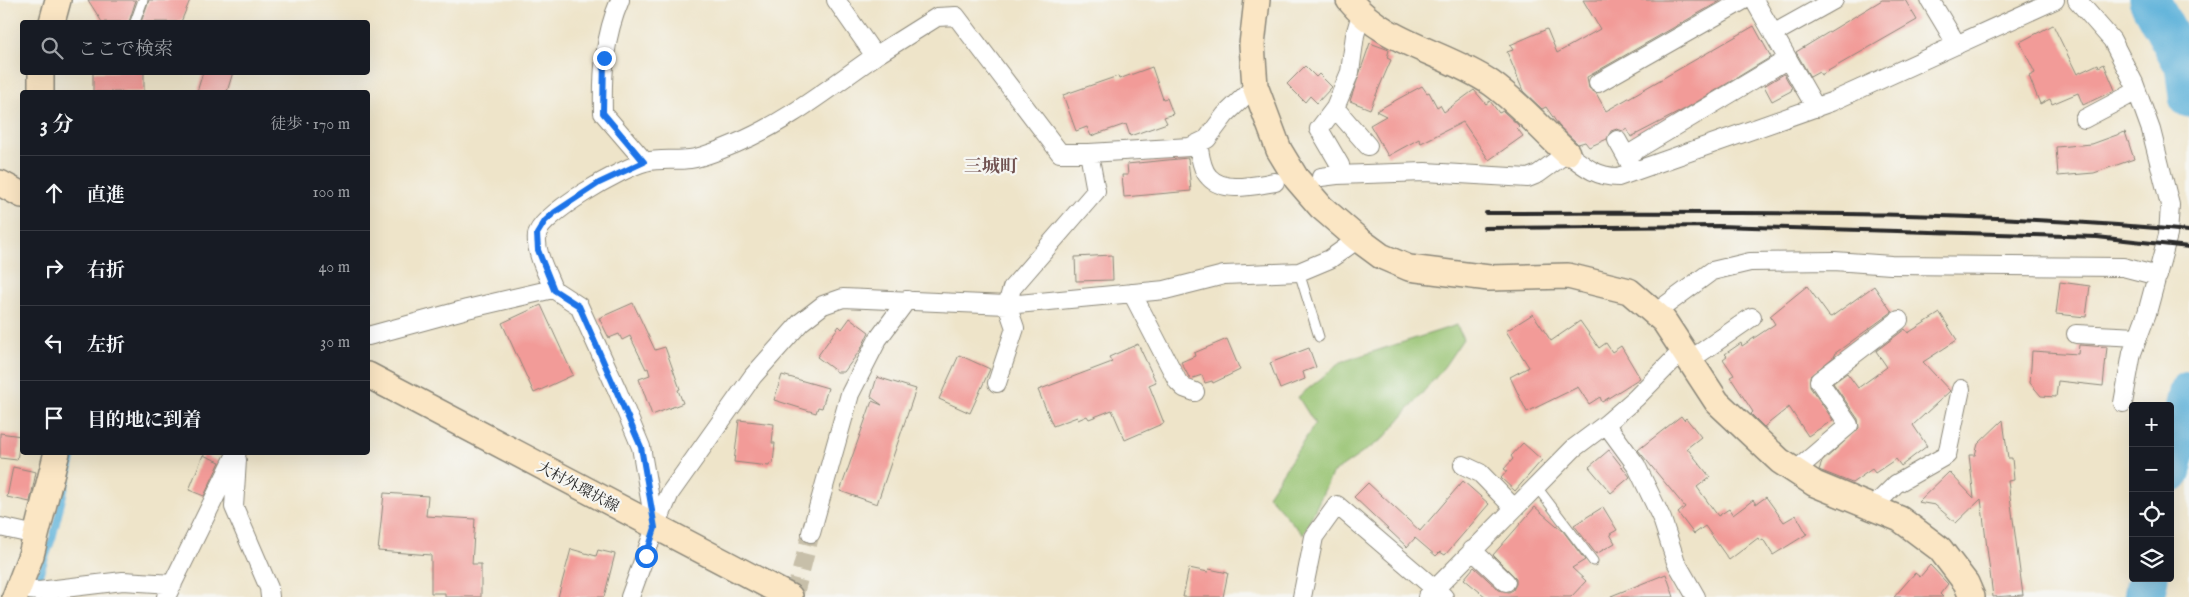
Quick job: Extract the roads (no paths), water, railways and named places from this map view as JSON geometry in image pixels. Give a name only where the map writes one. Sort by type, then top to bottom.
[{"type":"street","points":[[53,20],[58,0]]},
{"type":"street","points":[[620,0],[612,19],[604,58],[603,113],[644,162]]},
{"type":"street","points":[[836,0],[874,56]]},
{"type":"street","points":[[1257,0],[1252,44],[1255,86],[1279,150],[1296,178],[1321,207],[1358,239],[1381,256],[1409,268],[1489,278],[1568,276],[1629,291],[1664,322],[1717,402],[1780,462],[1815,484],[1900,519],[1940,549],[1966,583],[1972,597]]},
{"type":"street","points":[[1598,83],[1744,0]]},
{"type":"street","points":[[1754,0],[1816,108]]},
{"type":"street","points":[[1773,34],[1834,0]]},
{"type":"street","points":[[1930,0],[1957,45]]},
{"type":"street","points":[[1355,7],[1380,28],[1452,62],[1491,83],[1567,153],[1592,172],[1606,177],[1618,177],[1816,108],[2055,0]]},
{"type":"street","points":[[2077,0],[2112,40],[2137,91],[2151,130],[2170,205],[2168,235],[2158,276],[2132,353],[2123,403]]},
{"type":"street","points":[[1355,7],[1355,35],[1350,72],[1335,108],[1319,128],[1340,165],[1329,176],[1424,172],[1528,178],[1538,174],[1567,153]]},
{"type":"street","points":[[655,528],[641,447],[618,392],[579,306],[554,290],[538,250],[537,234],[545,221],[599,183],[644,162],[692,159],[737,143],[778,122],[874,56],[937,17],[956,16],[1060,153],[1190,147],[1207,139],[1225,115],[1255,86]]},
{"type":"street","points":[[1626,156],[1788,59]]},
{"type":"street","points":[[40,90],[41,75]]},
{"type":"street","points":[[2084,119],[2137,91]]},
{"type":"street","points":[[1335,108],[1368,146]]},
{"type":"street","points":[[1617,140],[1635,172]]},
{"type":"street","points":[[1198,143],[1203,166],[1208,177],[1217,183],[1233,187],[1275,182]]},
{"type":"street","points":[[997,384],[1015,328],[1007,305],[1012,288],[1096,191],[1089,153]]},
{"type":"street","points":[[0,184],[20,194]]},
{"type":"street","points":[[630,597],[670,493],[753,376],[801,322],[823,305],[843,298],[1007,305],[1166,290],[1224,275],[1299,272],[1330,259],[1358,239]]},
{"type":"street","points":[[1655,313],[1712,272],[1750,262],[2123,267],[2158,276]]},
{"type":"street","points":[[370,335],[467,309],[554,290]]},
{"type":"street","points":[[1132,293],[1178,382],[1184,388],[1195,392]]},
{"type":"street","points":[[811,533],[850,394],[878,338],[906,300]]},
{"type":"street","points":[[1302,597],[1314,537],[1336,505],[1435,594],[1472,550],[1574,448],[1606,424],[1686,355],[1752,317]]},
{"type":"street","points":[[1795,471],[1849,425],[1818,381],[1900,320]]},
{"type":"street","points":[[2076,334],[2138,337]]},
{"type":"street","name":"大村外環状線","points":[[370,376],[655,528],[790,597]]},
{"type":"street","points":[[1873,507],[1896,484],[1947,455],[1961,389]]},
{"type":"street","points":[[1606,424],[1636,464],[1662,519],[1676,562],[1696,597]]},
{"type":"street","points":[[56,455],[23,591],[123,581],[169,591],[236,455]]},
{"type":"street","points":[[237,455],[234,506],[269,588],[270,597]]},
{"type":"street","points":[[1463,465],[1480,473],[1514,508]]},
{"type":"street","points":[[0,527],[36,535]]},
{"type":"street","points":[[1472,550],[1506,582]]},
{"type":"lane","points":[[136,20],[143,0]]},
{"type":"lane","points":[[1299,272],[1318,337]]},
{"type":"lane","points":[[1536,486],[1593,561]]},
{"type":"waterway","points":[[2149,0],[2185,66],[2189,97]]},
{"type":"waterway","points":[[2174,456],[2189,392]]},
{"type":"waterway","points":[[34,590],[53,537],[73,455]]},
{"type":"waterway","points":[[2144,597],[2147,582]]},
{"type":"tunnel","points":[[794,597],[811,533]]},
{"type":"railway","points":[[1486,213],[1750,213],[1925,216],[2013,219],[2189,231]]},
{"type":"railway","points":[[1484,228],[1718,226],[2097,237],[2189,247]]},
{"type":"district","name":"三城町","points":[[991,167]]}]
